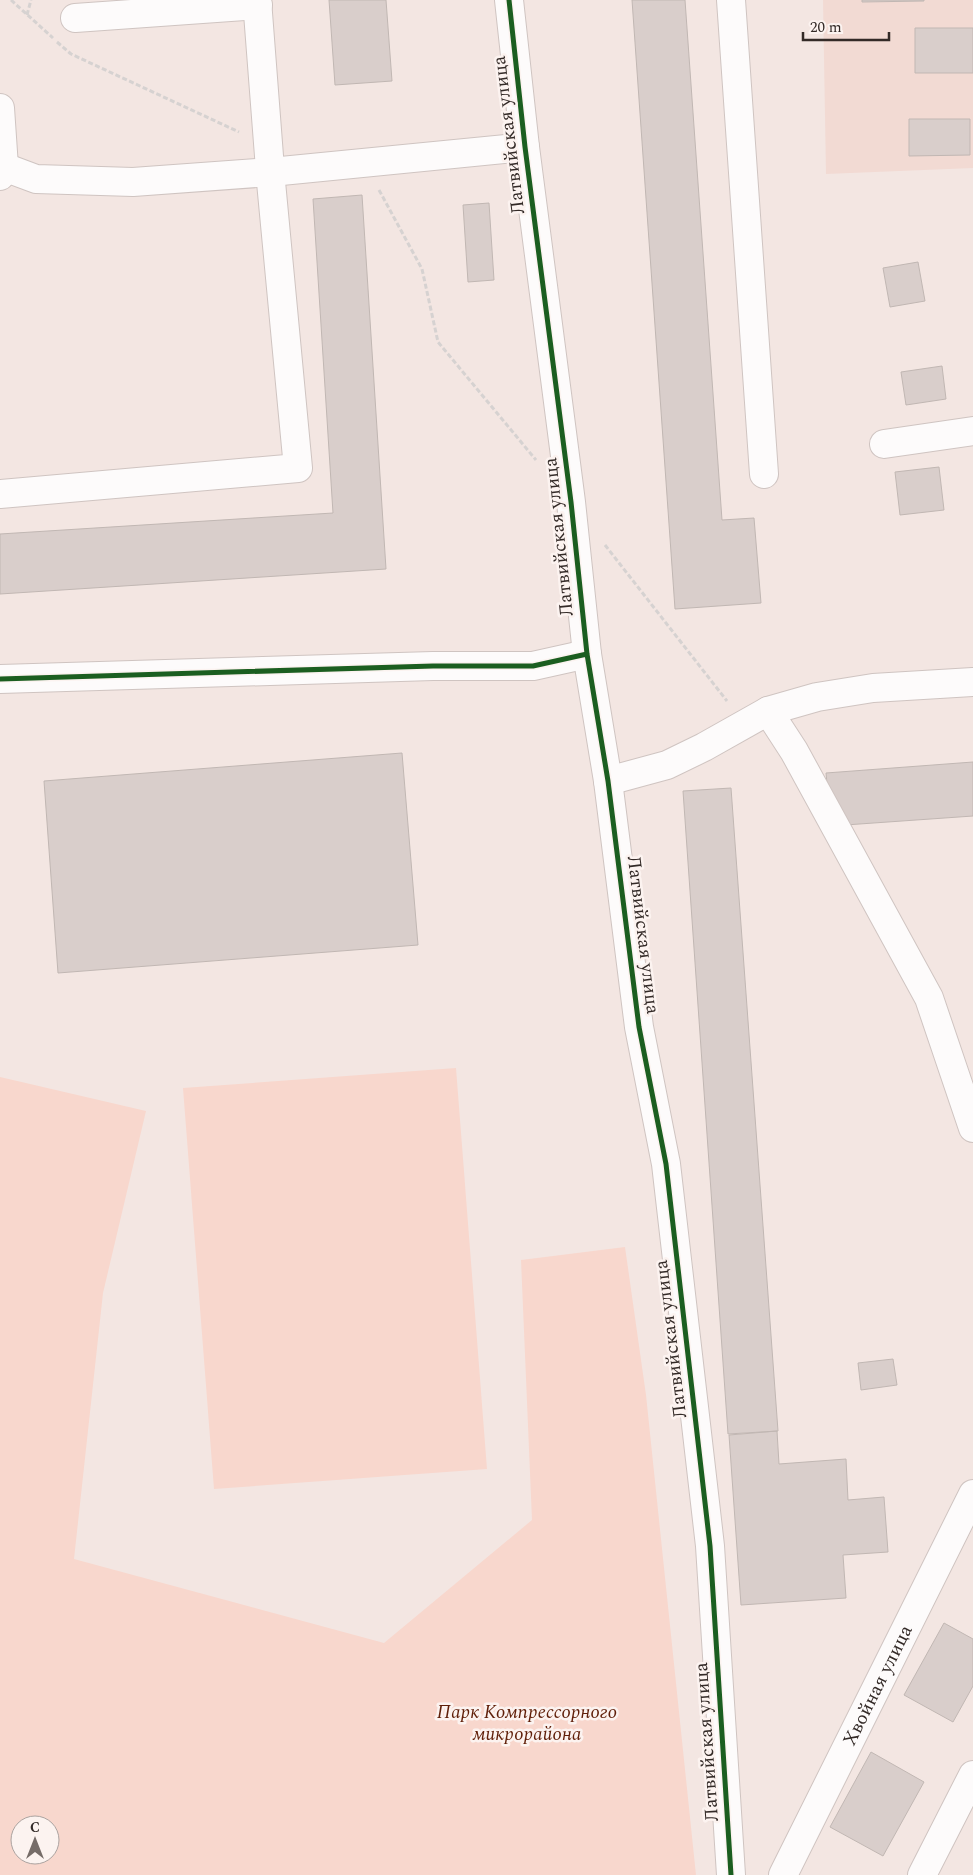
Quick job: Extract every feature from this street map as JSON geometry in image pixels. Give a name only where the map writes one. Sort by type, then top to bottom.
[{"type":"street","name":"Латвийская улица","points":[[509,0],[525,148],[571,502],[587,654],[608,781],[639,1027],[666,1164],[710,1546],[731,1875]]},
{"type":"street","points":[[731,0],[764,474]]},
{"type":"street","points":[[0,494],[298,468],[258,3],[202,5],[75,18]]},
{"type":"street","points":[[0,108],[2,172],[36,179],[133,182],[270,160],[525,148]]},
{"type":"street","points":[[884,444],[973,431]]},
{"type":"street","points":[[0,679],[432,666],[533,666],[587,654]]},
{"type":"street","points":[[608,781],[667,765],[756,717],[817,697],[873,688],[973,682]]},
{"type":"street","points":[[756,717],[794,751],[929,998],[973,1128]]},
{"type":"street","name":"Хвойная улица","points":[[783,1875],[973,1494]]},
{"type":"street","points":[[922,1875],[973,1774]]},
{"type":"path","points":[[11,0],[71,54],[216,120],[270,160]]},
{"type":"path","points":[[26,15],[31,0]]},
{"type":"path","points":[[376,184],[422,269],[438,342],[539,464]]},
{"type":"path","points":[[601,540],[756,717]]},
{"type":"shaded area","points":[[823,0],[973,0],[973,168],[826,174]]},
{"type":"green space","points":[[456,1068],[487,1469],[214,1489],[183,1088]]},
{"type":"green space","name":"Парк Компрессорного микрорайона","points":[[0,1077],[146,1111],[103,1293],[74,1559],[384,1643],[532,1520],[521,1260],[625,1247],[646,1395],[696,1875],[0,1875]]},
{"type":"building","points":[[329,0],[386,0],[392,81],[335,85]]},
{"type":"building","points":[[632,0],[685,0],[722,520],[754,518],[761,603],[675,609]]},
{"type":"building","points":[[862,0],[924,0],[924,1],[862,2]]},
{"type":"building","points":[[915,28],[973,28],[973,73],[915,73]]},
{"type":"building","points":[[909,119],[970,119],[970,155],[909,156]]},
{"type":"building","points":[[362,195],[386,569],[0,594],[0,534],[333,513],[313,199]]},
{"type":"building","points":[[489,203],[494,280],[468,282],[463,205]]},
{"type":"building","points":[[918,262],[925,301],[890,307],[883,268]]},
{"type":"building","points":[[942,366],[946,399],[906,405],[901,372]]},
{"type":"building","points":[[939,467],[944,510],[900,515],[895,472]]},
{"type":"building","points":[[402,753],[418,945],[58,973],[44,781]]},
{"type":"building","points":[[973,762],[973,816],[831,826],[826,773]]},
{"type":"building","points":[[731,788],[778,1431],[728,1434],[683,791]]},
{"type":"building","points":[[893,1359],[897,1385],[861,1390],[858,1363]]},
{"type":"building","points":[[777,1431],[779,1464],[846,1459],[848,1500],[884,1497],[888,1552],[843,1555],[846,1598],[741,1605],[729,1435]]},
{"type":"building","points":[[944,1623],[973,1639],[973,1686],[953,1722],[904,1695]]},
{"type":"building","points":[[871,1752],[924,1782],[883,1856],[830,1827]]},
{"type":"cycle path","points":[[509,0],[525,147],[571,502],[587,654],[608,781],[639,1027],[666,1164],[710,1546],[731,1875]]},
{"type":"cycle path","points":[[0,679],[433,666],[533,666],[587,654]]}]
